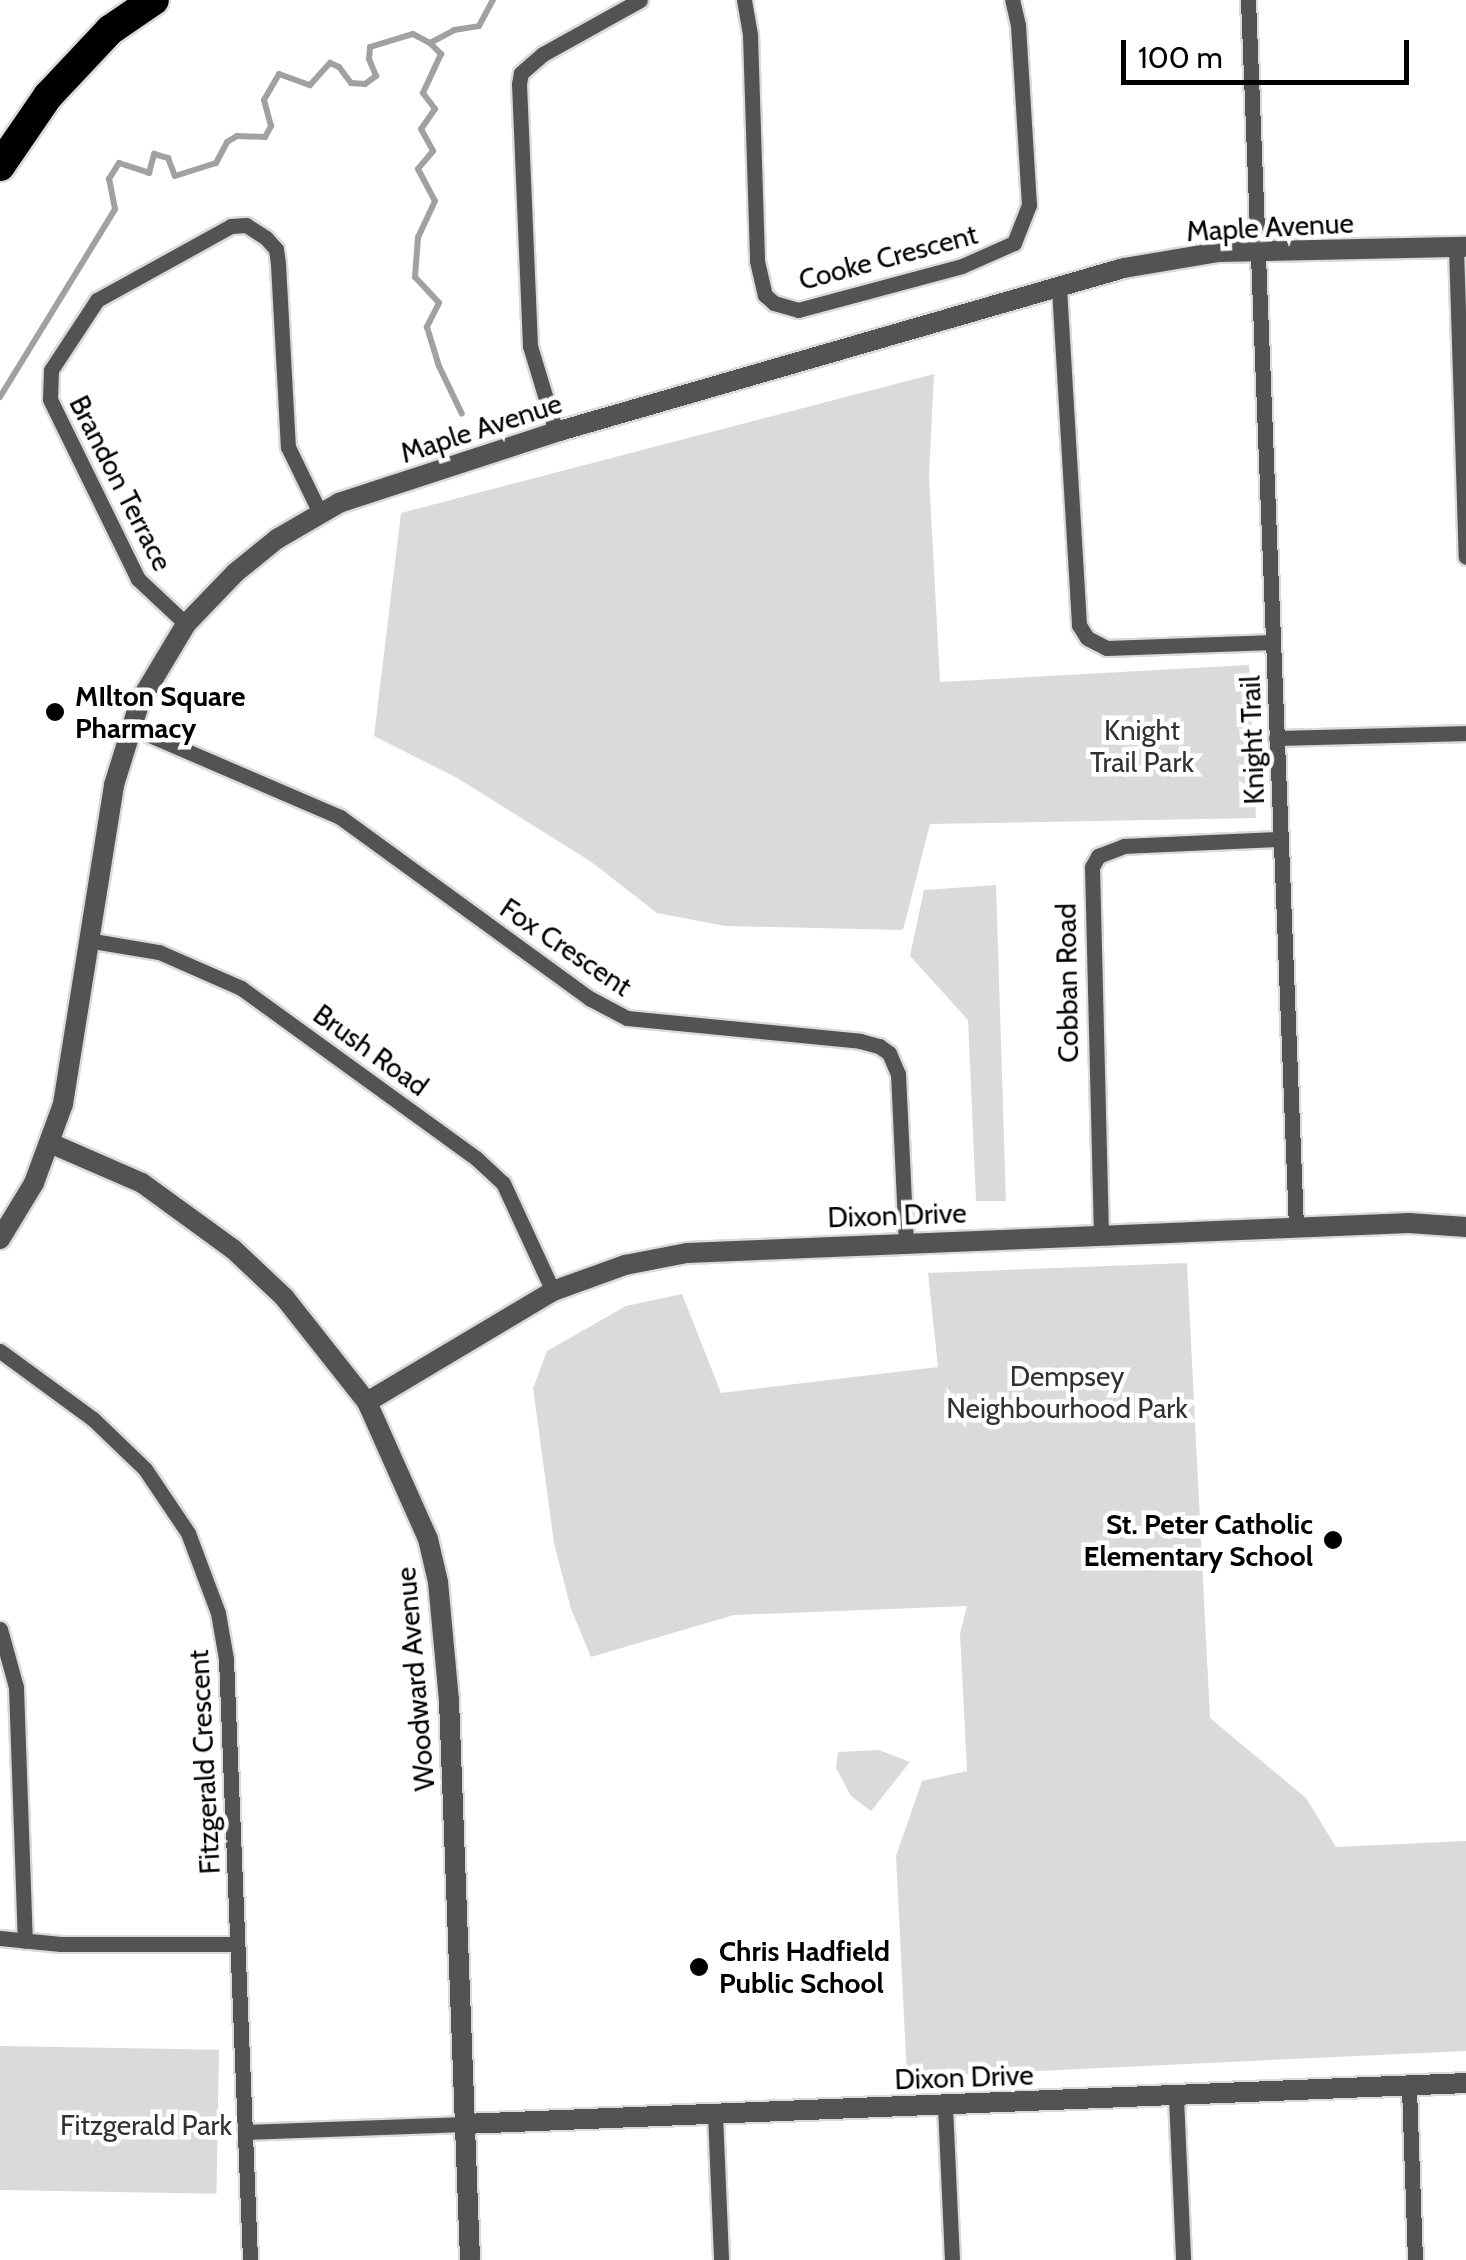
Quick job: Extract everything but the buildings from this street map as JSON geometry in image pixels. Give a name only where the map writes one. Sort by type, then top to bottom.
[{"type":"highway","points":[[0,166],[60,83],[110,30],[154,0]]},
{"type":"street","points":[[556,432],[530,346],[518,84],[521,73],[544,54],[640,0]]},
{"type":"street","name":"Cooke Crescent","points":[[744,0],[750,35],[756,261],[765,295],[798,310],[962,266],[1014,243],[1029,205],[1018,25],[1012,0]]},
{"type":"street","name":"Knight Trail","points":[[1248,0],[1296,1227]]},
{"type":"street","name":"Brandon Terrace","points":[[186,624],[138,578],[50,400],[51,370],[97,300],[231,226],[246,224],[266,238],[276,249],[278,264],[288,447],[320,513]]},
{"type":"street","points":[[1461,247],[1466,557]]},
{"type":"street","name":"Maple Avenue","points":[[0,1239],[29,1193],[64,1102],[114,785],[131,727],[154,674],[186,624],[262,550],[320,513],[556,432],[1124,268],[1219,252],[1461,247]]},
{"type":"street","points":[[1059,288],[1079,625],[1087,638],[1107,648],[1273,642]]},
{"type":"street","name":"Fox Crescent","points":[[131,727],[340,817],[589,998],[627,1018],[860,1040],[879,1046],[889,1053],[898,1074],[906,1242]]},
{"type":"street","points":[[1276,738],[1466,733]]},
{"type":"street","name":"Cobban Road","points":[[1101,1235],[1092,868],[1109,849],[1124,846],[1281,839]]},
{"type":"street","name":"Brush Road","points":[[87,940],[159,952],[241,988],[477,1158],[503,1184],[553,1292]]},
{"type":"street","name":"Woodward Avenue","points":[[50,1142],[142,1183],[233,1250],[306,1320],[367,1402],[428,1539],[438,1582],[449,1700],[470,2260]]},
{"type":"street","name":"Dixon Drive","points":[[367,1402],[553,1292],[625,1266],[687,1253],[1409,1222],[1466,1227]]},
{"type":"street","name":"Fitzgerald Crescent","points":[[0,1351],[128,1451],[176,1511],[202,1563],[224,1648],[250,2260]]},
{"type":"street","points":[[0,1629],[16,1687],[25,1941]]},
{"type":"street","points":[[0,1938],[237,1944]]},
{"type":"street","name":"Dixon Drive","points":[[464,2124],[1466,2083]]},
{"type":"street","points":[[1409,2088],[1415,2260]]},
{"type":"street","points":[[1176,2097],[1183,2260]]},
{"type":"street","points":[[945,2106],[952,2260]]},
{"type":"street","points":[[715,2114],[721,2260]]},
{"type":"street","points":[[245,2132],[464,2124]]},
{"type":"green space","name":"Knight Trail Park","points":[[934,374],[929,476],[940,682],[1249,665],[1256,818],[930,824],[903,930],[725,926],[657,913],[590,861],[459,779],[374,736],[401,513]]},
{"type":"green space","points":[[996,885],[1006,1201],[976,1201],[968,1020],[910,956],[924,890]]},
{"type":"green space","name":"Dempsey Neighbourhood Park","points":[[1187,1263],[1210,1718],[1306,1798],[1336,1847],[1466,1841],[1466,2051],[907,2077],[896,1856],[922,1781],[967,1771],[960,1634],[967,1606],[734,1615],[591,1657],[571,1609],[554,1543],[533,1388],[547,1351],[626,1306],[682,1294],[721,1393],[938,1367],[928,1273]]},
{"type":"green space","points":[[879,1750],[910,1762],[871,1811],[851,1796],[836,1768],[838,1752]]},
{"type":"green space","name":"Fitzgerald Park","points":[[0,2046],[219,2050],[216,2194],[0,2190]]},
{"type":"waterway","points":[[0,397],[115,209],[109,179],[119,163],[149,173],[154,154],[168,158],[175,176],[216,163],[227,142],[237,136],[265,137],[271,126],[264,100],[279,74],[310,85],[330,63],[339,67],[351,83],[365,84],[376,76],[369,59],[370,47],[413,34],[430,43],[454,30],[479,26],[493,0]]},
{"type":"waterway","points":[[430,43],[441,54],[423,93],[435,109],[421,129],[433,151],[418,169],[435,201],[418,237],[415,277],[439,303],[427,327],[438,364],[462,414]]},
{"type":"place","name":"MIlton Square Pharmacy","points":[[55,712]]},
{"type":"place","name":"St. Peter Catholic Elementary School","points":[[1333,1540]]},
{"type":"place","name":"Chris Hadfield Public School","points":[[699,1967]]}]
